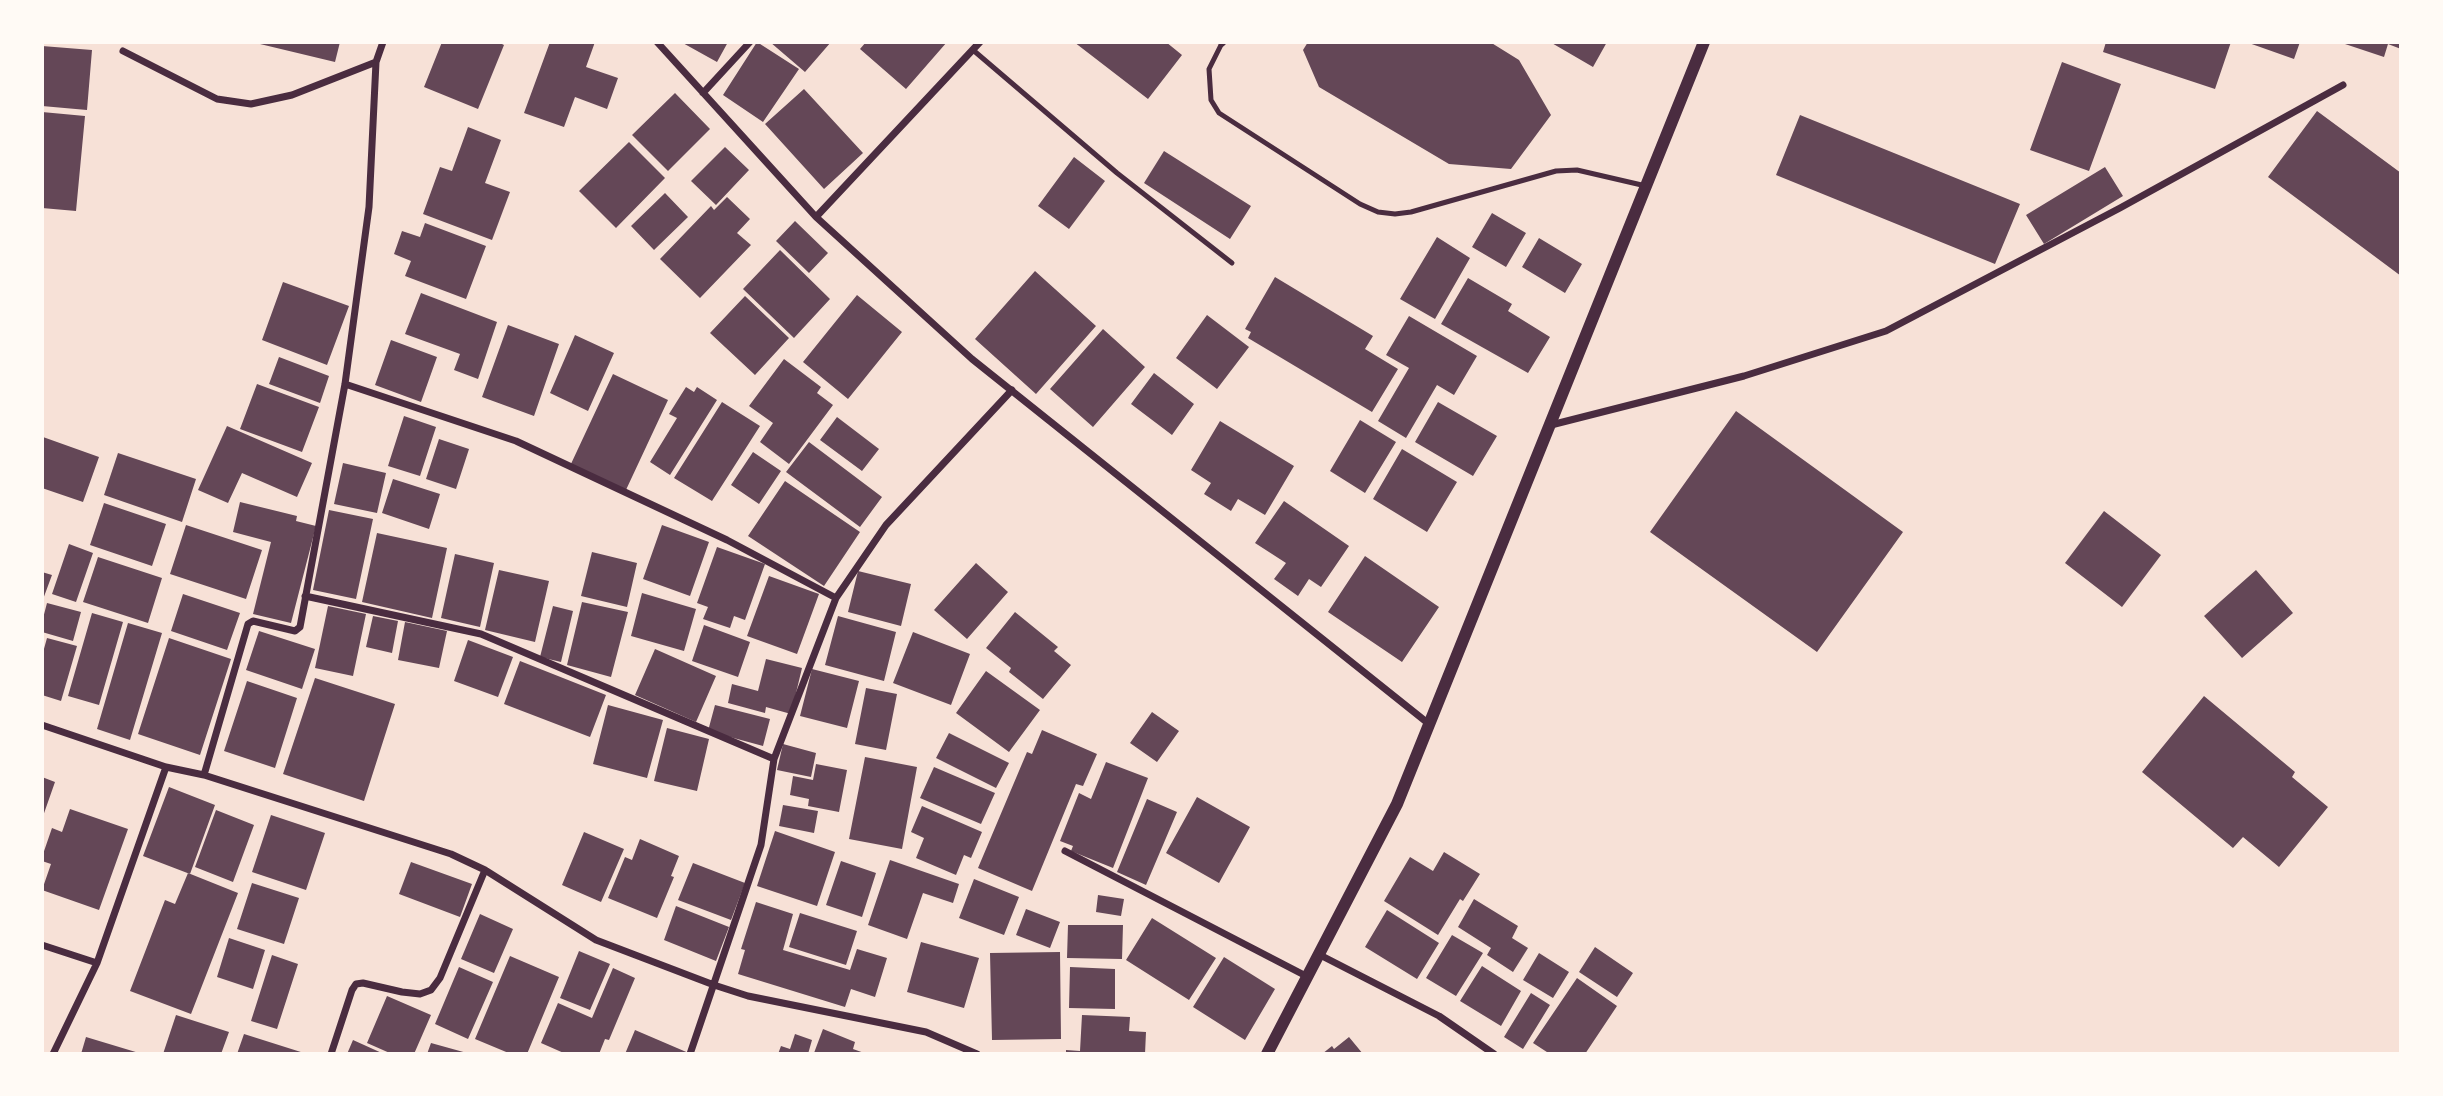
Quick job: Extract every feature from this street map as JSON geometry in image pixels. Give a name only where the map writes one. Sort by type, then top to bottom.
[{"type":"street","points":[[204,775],[248,624],[253,621],[299,630],[345,384],[369,207],[376,62],[383,42]]},
{"type":"street","points":[[657,42],[816,217],[972,359],[1429,724]]},
{"type":"street","points":[[703,93],[750,42]]},
{"type":"street","points":[[816,217],[980,42]]},
{"type":"street","points":[[1267,1054],[1397,804],[1704,42]]},
{"type":"street","points":[[123,51],[217,99],[251,104],[292,95],[376,62]]},
{"type":"street","points":[[1550,425],[1744,376],[1886,331],[2120,208],[2343,85]]},
{"type":"street","points":[[345,384],[516,441],[727,540],[836,598]]},
{"type":"street","points":[[690,1054],[761,845],[774,759],[836,598],[886,525],[1012,390]]},
{"type":"street","points":[[305,596],[481,634],[774,759]]},
{"type":"street","points":[[42,724],[166,766],[204,775],[451,854],[485,870],[596,940],[713,985],[748,996],[926,1032],[977,1054]]},
{"type":"street","points":[[54,1054],[97,963],[166,766]]},
{"type":"street","points":[[1065,851],[1308,977]]},
{"type":"street","points":[[331,1054],[356,984],[420,994],[431,990],[440,978],[485,870]]},
{"type":"street","points":[[42,945],[97,963]]},
{"type":"street","points":[[1320,955],[1439,1016],[1494,1054]]},
{"type":"lane","points":[[1223,42],[1209,69],[1211,100],[1219,113],[1360,204],[1378,212],[1411,212],[1556,171],[1587,172],[1646,186]]},
{"type":"lane","points":[[972,50],[1117,173],[1231,263]]},
{"type":"building","points":[[340,42],[335,62],[260,44]]},
{"type":"building","points":[[442,42],[498,42],[504,45],[478,109],[424,87]]},
{"type":"building","points":[[550,42],[595,42],[586,67],[618,78],[607,109],[575,97],[564,127],[524,113]]},
{"type":"building","points":[[681,42],[728,42],[717,62]]},
{"type":"building","points":[[757,42],[799,69],[763,122],[723,95]]},
{"type":"building","points":[[770,42],[831,42],[805,72]]},
{"type":"building","points":[[866,42],[947,42],[906,89],[860,49]]},
{"type":"building","points":[[1074,42],[1166,42],[1182,55],[1148,99]]},
{"type":"building","points":[[1308,42],[1490,42],[1519,60],[1551,115],[1511,169],[1449,164],[1319,87],[1303,50]]},
{"type":"building","points":[[1550,42],[1607,42],[1593,67]]},
{"type":"building","points":[[2106,42],[2231,42],[2215,89],[2103,52]]},
{"type":"building","points":[[2246,42],[2300,42],[2294,59]]},
{"type":"building","points":[[2401,42],[2401,49],[2388,44],[2384,57],[2342,43]]},
{"type":"building","points":[[42,46],[92,50],[87,110],[42,106]]},
{"type":"building","points":[[2062,62],[2121,84],[2089,171],[2030,150]]},
{"type":"building","points":[[804,89],[863,153],[824,189],[765,124]]},
{"type":"building","points":[[675,93],[710,129],[668,171],[632,135]]},
{"type":"building","points":[[2317,111],[2401,173],[2401,276],[2268,177]]},
{"type":"building","points":[[42,112],[85,116],[76,211],[42,208]]},
{"type":"building","points":[[1800,115],[2020,204],[1995,264],[1776,175]]},
{"type":"building","points":[[468,127],[501,140],[485,183],[510,192],[492,240],[423,214],[440,167],[452,171]]},
{"type":"building","points":[[629,142],[665,178],[616,228],[579,191]]},
{"type":"building","points":[[725,147],[749,170],[716,205],[691,181]]},
{"type":"building","points":[[1164,151],[1251,206],[1230,239],[1144,183]]},
{"type":"building","points":[[1074,157],[1105,181],[1069,229],[1038,206]]},
{"type":"building","points":[[2105,167],[2123,196],[2044,244],[2026,215]]},
{"type":"building","points":[[665,193],[688,217],[654,250],[631,226]]},
{"type":"building","points":[[727,197],[750,219],[737,233],[751,245],[700,298],[660,259],[711,206],[714,210]]},
{"type":"building","points":[[1492,213],[1526,233],[1506,267],[1472,247]]},
{"type":"building","points":[[795,221],[828,253],[809,273],[776,241]]},
{"type":"building","points":[[425,223],[486,246],[466,299],[405,276],[411,261],[394,254],[402,231],[420,237]]},
{"type":"building","points":[[1437,237],[1470,258],[1435,319],[1400,299]]},
{"type":"building","points":[[1539,238],[1582,264],[1565,293],[1522,267]]},
{"type":"building","points":[[780,250],[830,299],[794,338],[743,289]]},
{"type":"building","points":[[1035,271],[1096,326],[1036,394],[975,339]]},
{"type":"building","points":[[1275,277],[1373,336],[1365,349],[1398,369],[1372,412],[1248,338],[1251,332],[1245,329]]},
{"type":"building","points":[[1468,278],[1512,304],[1508,311],[1550,337],[1528,373],[1441,324]]},
{"type":"building","points":[[283,282],[349,306],[327,365],[262,340]]},
{"type":"building","points":[[421,293],[497,322],[478,379],[454,370],[460,354],[405,334]]},
{"type":"building","points":[[857,295],[902,332],[848,399],[803,362]]},
{"type":"building","points":[[745,296],[789,338],[755,375],[710,333]]},
{"type":"building","points":[[1207,315],[1249,347],[1217,389],[1176,358]]},
{"type":"building","points":[[1409,316],[1477,356],[1454,395],[1437,385],[1406,438],[1378,421],[1409,368],[1386,355]]},
{"type":"building","points":[[508,325],[559,344],[534,416],[482,397]]},
{"type":"building","points":[[1103,329],[1145,367],[1093,427],[1050,389]]},
{"type":"building","points":[[575,335],[614,353],[588,411],[550,393]]},
{"type":"building","points":[[391,340],[437,357],[421,402],[375,385]]},
{"type":"building","points":[[279,357],[329,376],[320,403],[269,384]]},
{"type":"building","points":[[784,359],[821,387],[817,393],[833,405],[789,464],[760,442],[773,423],[749,406]]},
{"type":"building","points":[[1154,373],[1194,404],[1172,435],[1131,404]]},
{"type":"building","points":[[613,374],[668,400],[625,492],[570,466]]},
{"type":"building","points":[[257,384],[319,407],[302,452],[240,429]]},
{"type":"building","points":[[686,387],[694,392],[697,387],[717,400],[670,475],[650,462],[677,418],[669,414]]},
{"type":"building","points":[[722,402],[760,426],[712,501],[674,478]]},
{"type":"building","points":[[1438,402],[1497,436],[1473,476],[1415,442]]},
{"type":"building","points":[[1736,411],[1903,532],[1817,652],[1650,532]]},
{"type":"building","points":[[404,416],[436,427],[420,476],[388,466]]},
{"type":"building","points":[[837,417],[879,449],[862,471],[820,440]]},
{"type":"building","points":[[1360,420],[1396,442],[1365,493],[1330,471]]},
{"type":"building","points":[[1220,421],[1294,466],[1265,515],[1238,499],[1231,511],[1204,494],[1211,483],[1191,470]]},
{"type":"building","points":[[227,426],[312,463],[297,497],[242,473],[228,503],[198,490]]},
{"type":"building","points":[[43,437],[99,457],[83,502],[42,488]]},
{"type":"building","points":[[439,439],[469,449],[456,489],[426,479]]},
{"type":"building","points":[[809,442],[882,497],[860,527],[786,472]]},
{"type":"building","points":[[1402,449],[1457,482],[1427,532],[1373,499]]},
{"type":"building","points":[[753,452],[781,471],[759,504],[731,485]]},
{"type":"building","points":[[118,453],[196,479],[182,522],[104,495]]},
{"type":"building","points":[[343,463],[386,473],[377,513],[334,504]]},
{"type":"building","points":[[393,479],[440,494],[429,529],[382,513]]},
{"type":"building","points":[[785,481],[860,532],[824,586],[748,536]]},
{"type":"building","points":[[1284,501],[1349,546],[1321,587],[1309,579],[1298,596],[1274,579],[1286,563],[1255,543]]},
{"type":"building","points":[[240,502],[297,516],[296,521],[316,526],[291,623],[253,614],[271,542],[233,532]]},
{"type":"building","points":[[104,503],[166,524],[152,566],[90,545]]},
{"type":"building","points":[[329,510],[373,519],[356,599],[313,590]]},
{"type":"building","points":[[2104,511],[2161,555],[2122,607],[2065,563]]},
{"type":"building","points":[[186,525],[262,550],[246,599],[170,574]]},
{"type":"building","points":[[662,525],[709,542],[690,596],[643,579]]},
{"type":"building","points":[[377,533],[447,548],[432,618],[362,602]]},
{"type":"building","points":[[69,544],[93,553],[76,602],[52,594]]},
{"type":"building","points":[[717,547],[765,564],[745,620],[734,616],[730,628],[703,619],[708,607],[697,603]]},
{"type":"building","points":[[592,552],[637,563],[627,607],[581,596]]},
{"type":"building","points":[[455,554],[494,563],[480,627],[441,618]]},
{"type":"building","points":[[1365,556],[1439,607],[1402,662],[1328,612]]},
{"type":"building","points":[[98,557],[162,578],[148,623],[83,602]]},
{"type":"building","points":[[976,563],[1008,592],[967,639],[934,610]]},
{"type":"building","points":[[499,570],[549,581],[535,642],[485,630]]},
{"type":"building","points":[[2256,570],[2293,613],[2242,658],[2204,616]]},
{"type":"building","points":[[858,571],[911,584],[901,626],[848,612]]},
{"type":"building","points":[[42,572],[52,575],[42,602]]},
{"type":"building","points":[[769,576],[819,594],[797,654],[747,636]]},
{"type":"building","points":[[642,593],[696,609],[684,651],[631,636]]},
{"type":"building","points":[[183,594],[240,613],[227,650],[171,631]]},
{"type":"building","points":[[582,602],[628,612],[611,677],[567,665]]},
{"type":"building","points":[[47,603],[81,612],[73,641],[42,632]]},
{"type":"building","points":[[328,606],[366,614],[353,676],[315,668]]},
{"type":"building","points":[[553,606],[573,611],[561,662],[540,657]]},
{"type":"building","points":[[1015,612],[1058,647],[1054,651],[1071,665],[1043,699],[1009,672],[1011,668],[986,648]]},
{"type":"building","points":[[92,613],[123,622],[99,705],[68,696]]},
{"type":"building","points":[[373,616],[398,621],[392,653],[366,647]]},
{"type":"building","points":[[838,616],[896,632],[884,681],[825,665]]},
{"type":"building","points":[[405,622],[447,631],[439,668],[398,660]]},
{"type":"building","points":[[128,623],[162,633],[130,740],[97,729]]},
{"type":"building","points":[[704,625],[750,642],[738,677],[692,661]]},
{"type":"building","points":[[259,631],[315,649],[302,689],[246,670]]},
{"type":"building","points":[[913,632],[970,654],[951,705],[893,683]]},
{"type":"building","points":[[47,638],[77,646],[61,701],[42,695],[42,656]]},
{"type":"building","points":[[169,638],[231,659],[200,755],[138,734]]},
{"type":"building","points":[[468,640],[513,657],[498,697],[454,681]]},
{"type":"building","points":[[655,649],[716,676],[696,722],[635,695]]},
{"type":"building","points":[[766,659],[802,668],[791,714],[766,707],[765,713],[728,703],[732,684],[758,691]]},
{"type":"building","points":[[520,661],[606,695],[590,737],[504,704]]},
{"type":"building","points":[[812,669],[859,681],[847,728],[800,716]]},
{"type":"building","points":[[986,671],[1040,710],[1009,752],[956,713]]},
{"type":"building","points":[[315,678],[395,704],[364,801],[283,774]]},
{"type":"building","points":[[247,681],[297,698],[275,768],[224,751]]},
{"type":"building","points":[[866,688],[897,694],[886,750],[855,744]]},
{"type":"building","points":[[2204,696],[2295,772],[2292,777],[2328,807],[2279,867],[2243,837],[2233,848],[2142,772]]},
{"type":"building","points":[[608,705],[663,720],[647,778],[593,764]]},
{"type":"building","points":[[715,705],[770,719],[763,746],[708,731]]},
{"type":"building","points":[[1152,712],[1179,731],[1157,762],[1130,743]]},
{"type":"building","points":[[667,728],[709,739],[697,791],[654,781]]},
{"type":"building","points":[[1042,730],[1097,754],[1083,786],[1076,784],[1032,891],[978,868],[1027,752],[1032,754]]},
{"type":"building","points":[[949,733],[1009,763],[996,788],[936,758]]},
{"type":"building","points":[[783,744],[816,753],[811,777],[777,770]]},
{"type":"building","points":[[865,757],[917,767],[902,849],[849,839]]},
{"type":"building","points":[[1106,762],[1148,778],[1113,868],[1071,851],[1073,846],[1060,841],[1079,793],[1091,799]]},
{"type":"building","points":[[816,764],[847,770],[839,812],[808,806],[809,799],[790,795],[793,776],[813,780]]},
{"type":"building","points":[[934,767],[995,793],[981,824],[920,798]]},
{"type":"building","points":[[42,777],[55,782],[42,819]]},
{"type":"building","points":[[169,787],[215,805],[190,874],[143,856]]},
{"type":"building","points":[[1197,797],[1250,827],[1219,883],[1166,853]]},
{"type":"building","points":[[1147,799],[1177,812],[1146,885],[1117,872]]},
{"type":"building","points":[[783,805],[818,811],[814,833],[779,826]]},
{"type":"building","points":[[922,806],[982,832],[971,858],[964,855],[956,875],[916,858],[924,838],[911,832]]},
{"type":"building","points":[[70,809],[128,829],[99,910],[42,890],[51,864],[42,861],[42,857],[52,828],[62,832]]},
{"type":"building","points":[[216,810],[254,825],[233,882],[195,867]]},
{"type":"building","points":[[271,815],[325,833],[306,890],[252,872]]},
{"type":"building","points":[[775,831],[835,852],[817,906],[757,886]]},
{"type":"building","points":[[584,832],[624,849],[601,902],[562,885]]},
{"type":"building","points":[[640,839],[679,856],[671,876],[674,877],[657,918],[608,898],[625,857],[632,860]]},
{"type":"building","points":[[1444,852],[1480,874],[1463,901],[1460,899],[1438,935],[1384,901],[1410,857],[1433,871]]},
{"type":"building","points":[[890,860],[959,884],[953,903],[923,893],[907,939],[868,925]]},
{"type":"building","points":[[841,861],[876,873],[862,917],[826,905]]},
{"type":"building","points":[[411,862],[472,884],[460,917],[399,894]]},
{"type":"building","points":[[693,863],[745,883],[731,920],[678,900]]},
{"type":"building","points":[[188,873],[238,893],[191,1014],[130,991],[165,900],[175,904]]},
{"type":"building","points":[[974,879],[1019,897],[1004,935],[959,918]]},
{"type":"building","points":[[252,883],[299,898],[284,944],[237,929]]},
{"type":"building","points":[[1098,895],[1124,899],[1121,916],[1096,912]]},
{"type":"building","points":[[1474,899],[1518,926],[1512,938],[1528,948],[1513,972],[1487,955],[1491,948],[1458,927]]},
{"type":"building","points":[[756,902],[793,914],[783,950],[850,970],[857,949],[887,958],[875,997],[851,989],[845,1007],[738,974],[745,950],[741,949]]},
{"type":"building","points":[[676,906],[729,927],[716,961],[664,940]]},
{"type":"building","points":[[1026,909],[1060,922],[1050,948],[1016,935]]},
{"type":"building","points":[[1387,910],[1439,943],[1417,979],[1365,947]]},
{"type":"building","points":[[800,913],[857,931],[846,965],[789,947]]},
{"type":"building","points":[[480,914],[513,929],[494,973],[461,959]]},
{"type":"building","points":[[1152,918],[1216,958],[1189,1000],[1126,960]]},
{"type":"building","points":[[1068,925],[1123,925],[1122,959],[1067,958]]},
{"type":"building","points":[[1452,935],[1483,953],[1456,996],[1426,978]]},
{"type":"building","points":[[229,938],[265,950],[253,989],[217,977]]},
{"type":"building","points":[[921,942],[979,958],[964,1008],[907,992]]},
{"type":"building","points":[[1595,947],[1633,973],[1617,997],[1579,972]]},
{"type":"building","points":[[579,951],[610,964],[590,1010],[560,998]]},
{"type":"building","points":[[1060,952],[1061,1039],[992,1040],[990,953]]},
{"type":"building","points":[[1539,953],[1569,972],[1553,998],[1523,980]]},
{"type":"building","points":[[272,955],[298,964],[277,1029],[251,1021]]},
{"type":"building","points":[[510,956],[559,977],[527,1054],[511,1054],[475,1039]]},
{"type":"building","points":[[1224,957],[1275,989],[1245,1040],[1193,1007]]},
{"type":"building","points":[[1482,966],[1521,991],[1501,1026],[1460,1001]]},
{"type":"building","points":[[459,967],[493,982],[468,1039],[435,1024]]},
{"type":"building","points":[[1070,967],[1115,969],[1115,1009],[1069,1008]]},
{"type":"building","points":[[613,968],[635,978],[609,1040],[605,1039],[599,1054],[566,1054],[541,1043],[558,1003],[592,1018]]},
{"type":"building","points":[[1577,978],[1617,1006],[1585,1054],[1550,1054],[1533,1043]]},
{"type":"building","points":[[1531,993],[1550,1005],[1523,1049],[1504,1037]]},
{"type":"building","points":[[387,996],[431,1015],[414,1054],[392,1054],[367,1043]]},
{"type":"building","points":[[176,1015],[229,1032],[221,1054],[163,1054]]},
{"type":"building","points":[[1082,1015],[1130,1017],[1129,1031],[1146,1032],[1145,1054],[1066,1054],[1066,1050],[1080,1051]]},
{"type":"building","points":[[823,1029],[855,1042],[853,1049],[867,1054],[814,1053]]},
{"type":"building","points":[[635,1030],[691,1054],[625,1054]]},
{"type":"building","points":[[244,1034],[304,1053],[304,1054],[237,1054]]},
{"type":"building","points":[[795,1034],[812,1040],[808,1054],[778,1054],[781,1046],[790,1049]]},
{"type":"building","points":[[86,1037],[139,1053],[139,1054],[81,1054]]},
{"type":"building","points":[[1349,1037],[1363,1054],[1322,1054],[1332,1046],[1334,1049]]},
{"type":"building","points":[[353,1040],[384,1054],[347,1054]]},
{"type":"building","points":[[431,1043],[467,1053],[427,1054]]}]
